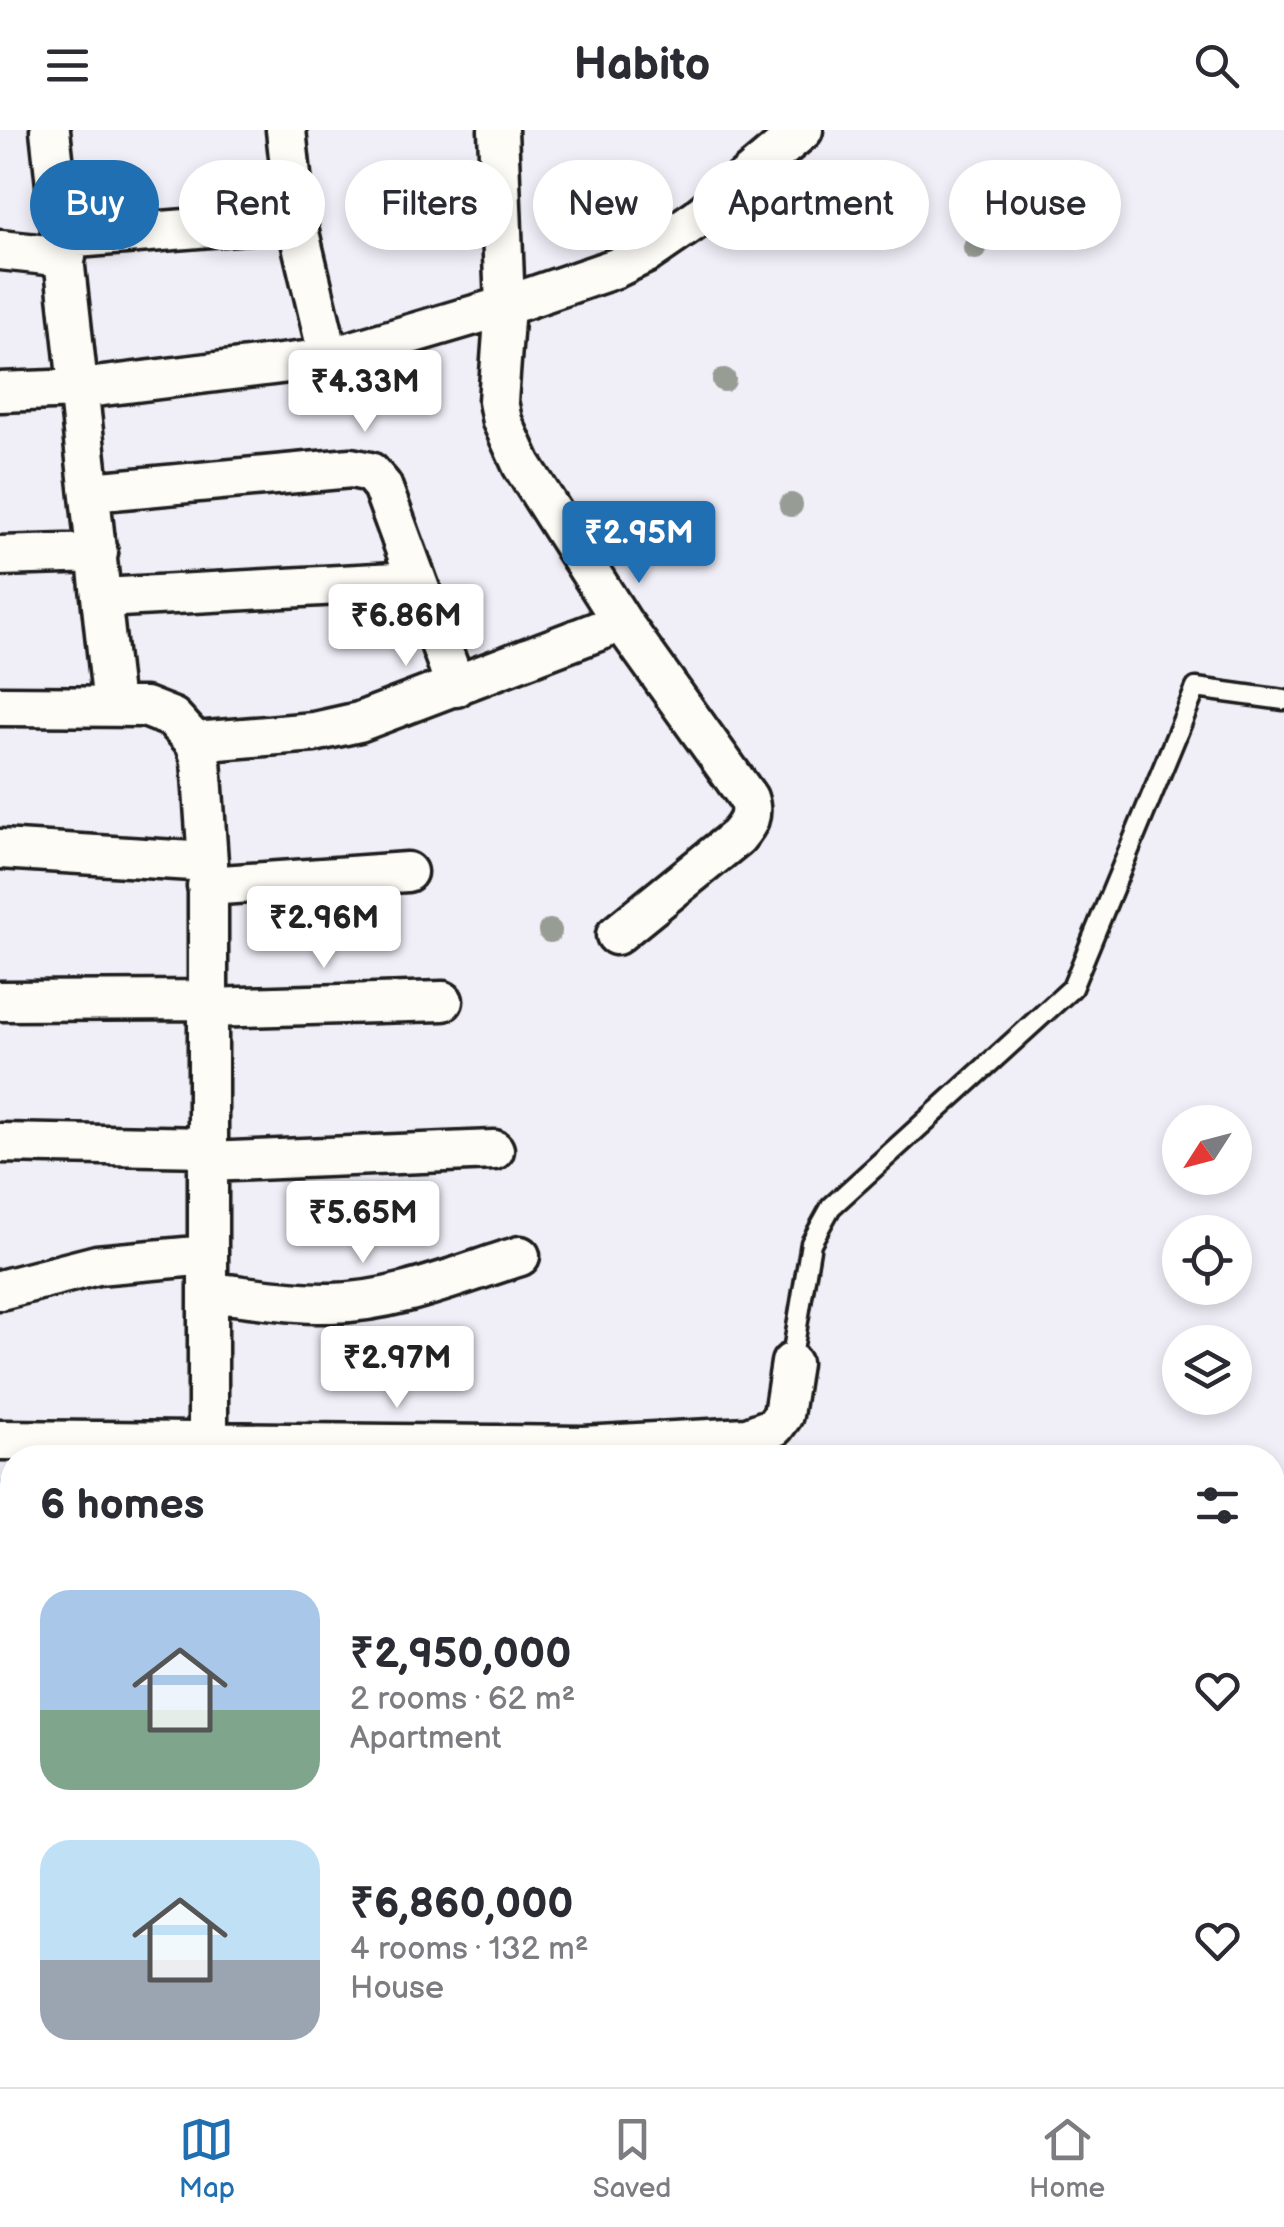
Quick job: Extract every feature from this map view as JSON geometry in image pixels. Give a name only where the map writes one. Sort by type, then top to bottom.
[{"type":"street","points":[[50,130],[54,160]]},
{"type":"street","points":[[286,130],[289,160]]},
{"type":"street","points":[[498,130],[505,306],[498,401],[502,421],[522,465],[622,622],[748,798],[752,810],[737,837],[616,935]]},
{"type":"street","points":[[0,392],[80,389],[330,358],[505,306],[616,268],[647,252],[698,218],[802,130]]},
{"type":"street","points":[[0,250],[30,249]]},
{"type":"street","points":[[65,250],[113,706]]},
{"type":"street","points":[[303,250],[330,358]]},
{"type":"street","points":[[91,492],[361,468],[370,472],[382,486],[456,687]]},
{"type":"street","points":[[0,556],[98,553]]},
{"type":"street","points":[[102,598],[414,581]]},
{"type":"street","points":[[195,742],[335,728],[456,687],[622,622]]},
{"type":"street","points":[[0,706],[145,706],[173,718],[195,742],[204,780],[208,874],[208,1442]]},
{"type":"street","points":[[0,849],[208,874],[406,872]]},
{"type":"street","points":[[0,1001],[208,1004],[444,1000]]},
{"type":"street","points":[[0,1143],[208,1155],[494,1150]]},
{"type":"street","points":[[0,1290],[97,1265],[208,1273],[330,1303],[404,1292],[520,1256]]},
{"type":"street","points":[[599,1445],[747,1436],[774,1427],[783,1415],[791,1363]]},
{"type":"street","points":[[0,1440],[489,1445]]},
{"type":"lane","points":[[791,1363],[811,1244],[831,1207],[1072,988],[1196,688],[1284,700]]}]
